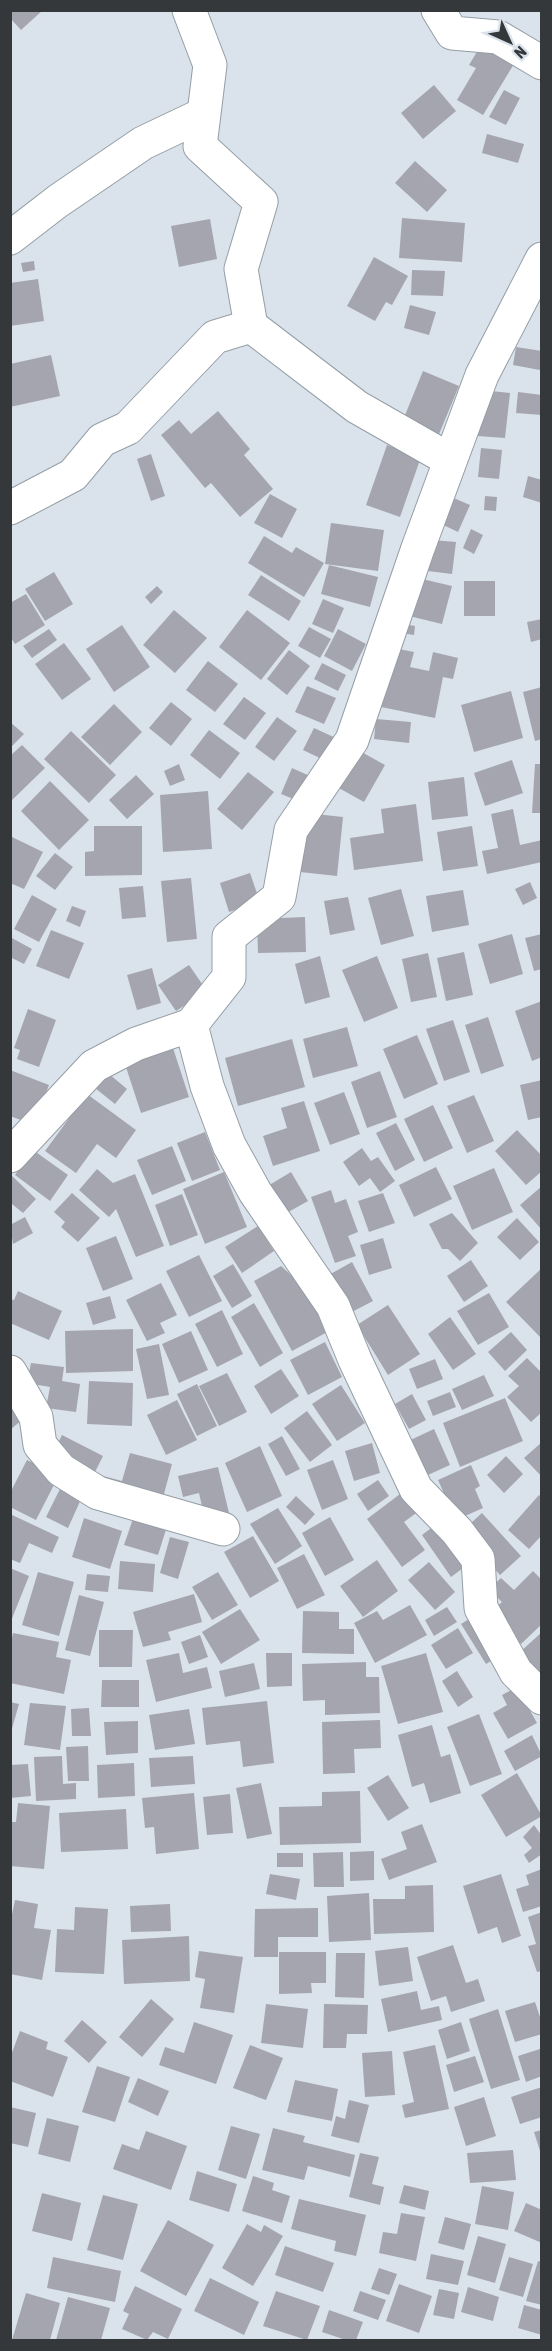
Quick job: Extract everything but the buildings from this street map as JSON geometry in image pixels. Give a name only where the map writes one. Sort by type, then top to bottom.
[{"type":"street","points":[[189,10],[210,65],[200,146],[261,202],[241,269],[251,326],[357,407],[450,460]]},
{"type":"street","points":[[438,10],[452,33],[498,38],[542,63]]},
{"type":"street","points":[[10,238],[58,201],[143,143],[204,114]]},
{"type":"street","points":[[10,1155],[94,1066],[136,1044],[190,1025],[229,977],[229,937],[279,897],[291,830],[352,740],[482,375],[542,259]]},
{"type":"street","points":[[10,508],[73,475],[102,440],[129,428],[216,338],[251,326]]},
{"type":"street","points":[[190,1025],[207,1086],[229,1145],[261,1202],[333,1306],[355,1360],[416,1489],[457,1531],[478,1559],[481,1608],[516,1672],[542,1698]]},
{"type":"street","points":[[10,1372],[36,1417],[40,1445],[61,1470],[98,1492],[223,1529]]}]
